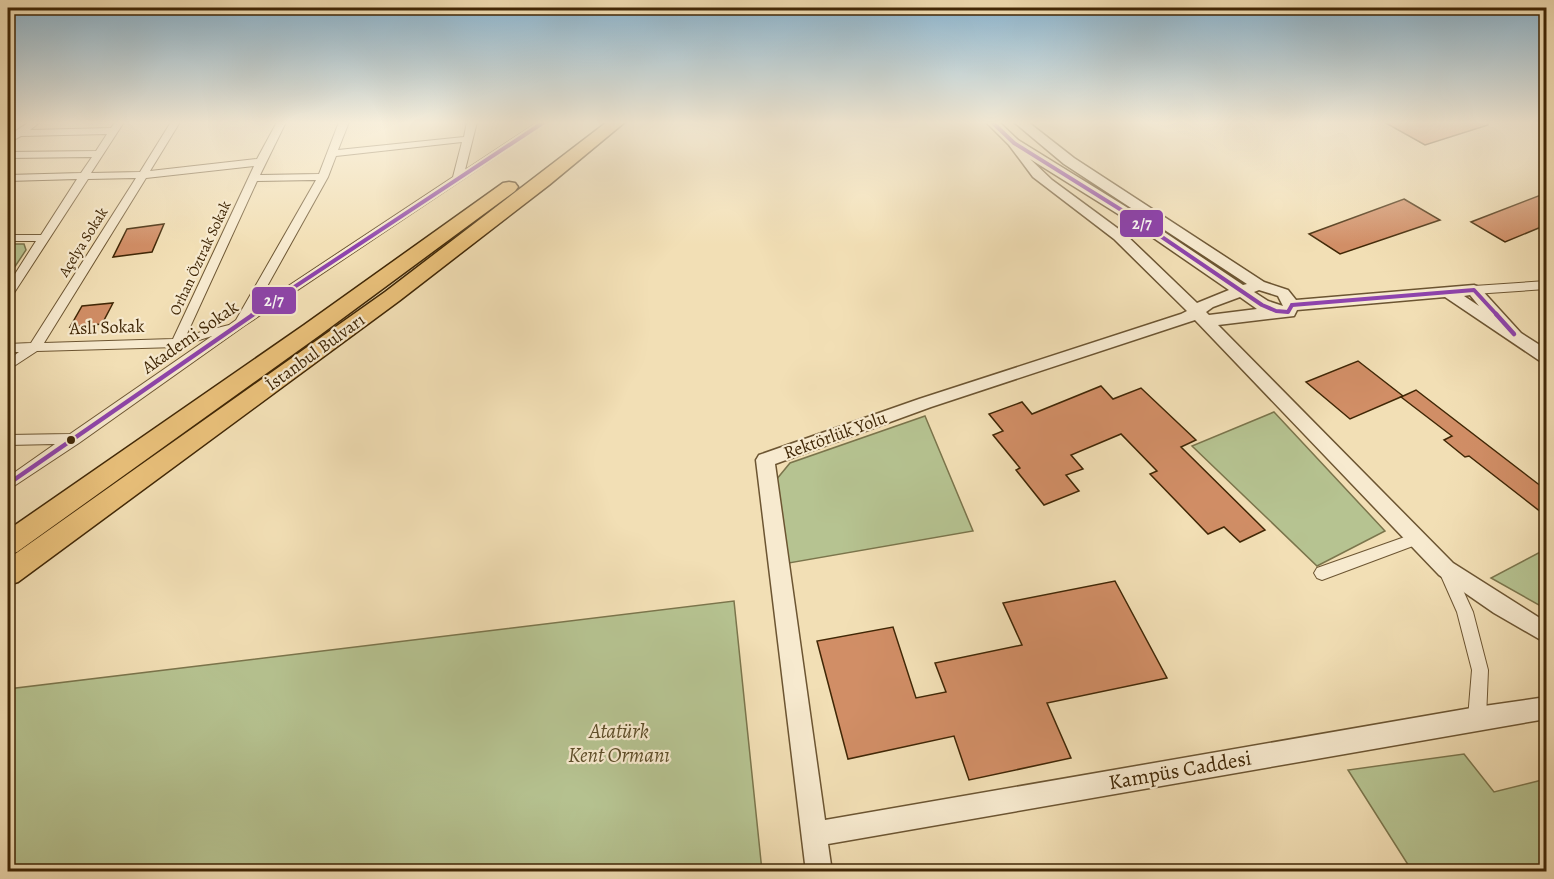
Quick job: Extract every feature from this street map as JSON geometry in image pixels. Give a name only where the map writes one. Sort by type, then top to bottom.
[{"type":"highway","name":"İstanbul Bulvarı","points":[[8,544],[312,330],[492,200],[539,163]]},
{"type":"highway","name":"İstanbul Bulvarı","points":[[8,574],[334,339],[565,163]]},
{"type":"street","points":[[8,293],[94,163]]},
{"type":"street","name":"Açelya Sokak","points":[[35,347],[150,163]]},
{"type":"street","points":[[8,178],[142,176],[252,163]]},
{"type":"street","name":"Orhan Öztrak Sokak","points":[[177,343],[261,163]]},
{"type":"street","points":[[240,324],[323,177],[328,163]]},
{"type":"street","points":[[458,179],[462,163]]},
{"type":"street","name":"Akademi Sokak","points":[[8,484],[240,324],[482,163]]},
{"type":"street","points":[[1026,163],[1034,172],[1125,241],[1202,317],[1446,569],[1546,633]]},
{"type":"street","points":[[1046,163],[1131,216],[1262,305],[1276,311]]},
{"type":"street","points":[[1073,163],[1259,285],[1283,293],[1292,305]]},
{"type":"street","points":[[254,178],[323,177]]},
{"type":"street","points":[[8,238],[45,238]]},
{"type":"street","points":[[1202,317],[1208,303],[1259,285]]},
{"type":"street","points":[[1292,305],[1546,285]]},
{"type":"street","points":[[1474,290],[1514,334]]},
{"type":"street","points":[[1448,292],[1546,357]]},
{"type":"street","points":[[1202,317],[1288,312],[1292,305]]},
{"type":"street","name":"Rektörlük Yolu","points":[[819,872],[765,460],[926,403],[1187,318],[1202,317]]},
{"type":"street","name":"Aslı Sokak","points":[[8,348],[177,343],[240,324]]},
{"type":"street","points":[[8,366],[35,347]]},
{"type":"street","points":[[8,440],[74,439]]},
{"type":"street","points":[[1322,573],[1416,539]]},
{"type":"street","points":[[1446,569],[1465,612],[1480,670],[1477,718]]},
{"type":"street","name":"Kampüs Caddesi","points":[[814,834],[1477,718],[1546,708]]},
{"type":"green space","points":[[8,244],[24,244],[26,250],[8,277]]},
{"type":"green space","points":[[1274,412],[1385,531],[1317,566],[1192,446]]},
{"type":"green space","points":[[925,416],[973,531],[789,563],[776,480],[790,463]]},
{"type":"green space","points":[[1546,549],[1546,609],[1491,578]]},
{"type":"green space","name":"Atatürk Kent Ormanı","points":[[734,601],[762,871],[8,871],[8,689]]},
{"type":"green space","points":[[1464,754],[1494,792],[1546,779],[1546,871],[1412,871],[1348,770]]},
{"type":"building","points":[[1546,193],[1546,225],[1505,242],[1471,222]]},
{"type":"building","points":[[1404,199],[1440,220],[1340,254],[1309,234]]},
{"type":"building","points":[[164,224],[152,252],[113,257],[127,229]]},
{"type":"building","points":[[113,303],[102,324],[70,327],[82,306]]},
{"type":"building","points":[[1358,361],[1403,396],[1350,419],[1306,382]]},
{"type":"building","points":[[1101,386],[1113,399],[1141,388],[1196,440],[1181,447],[1265,530],[1240,542],[1224,527],[1208,534],[1150,474],[1157,471],[1121,434],[1071,455],[1083,469],[1066,475],[1079,491],[1044,505],[1016,470],[1020,468],[993,435],[1003,431],[989,414],[1022,402],[1032,414]]},
{"type":"building","points":[[1416,390],[1546,490],[1546,516],[1469,456],[1465,457],[1444,440],[1452,436],[1401,397]]},
{"type":"building","points":[[1115,581],[1167,678],[1047,703],[1071,758],[969,780],[954,736],[848,759],[817,641],[893,627],[916,698],[946,692],[935,663],[1022,645],[1003,603]]},
{"type":"transit line","name":"2/7","points":[[8,484],[240,323],[482,163]]},
{"type":"transit line","name":"2/7","points":[[1046,163],[1131,216],[1262,305],[1276,311],[1288,312],[1292,305]]},
{"type":"transit line","name":"2/7","points":[[1292,305],[1474,290],[1514,334]]}]
